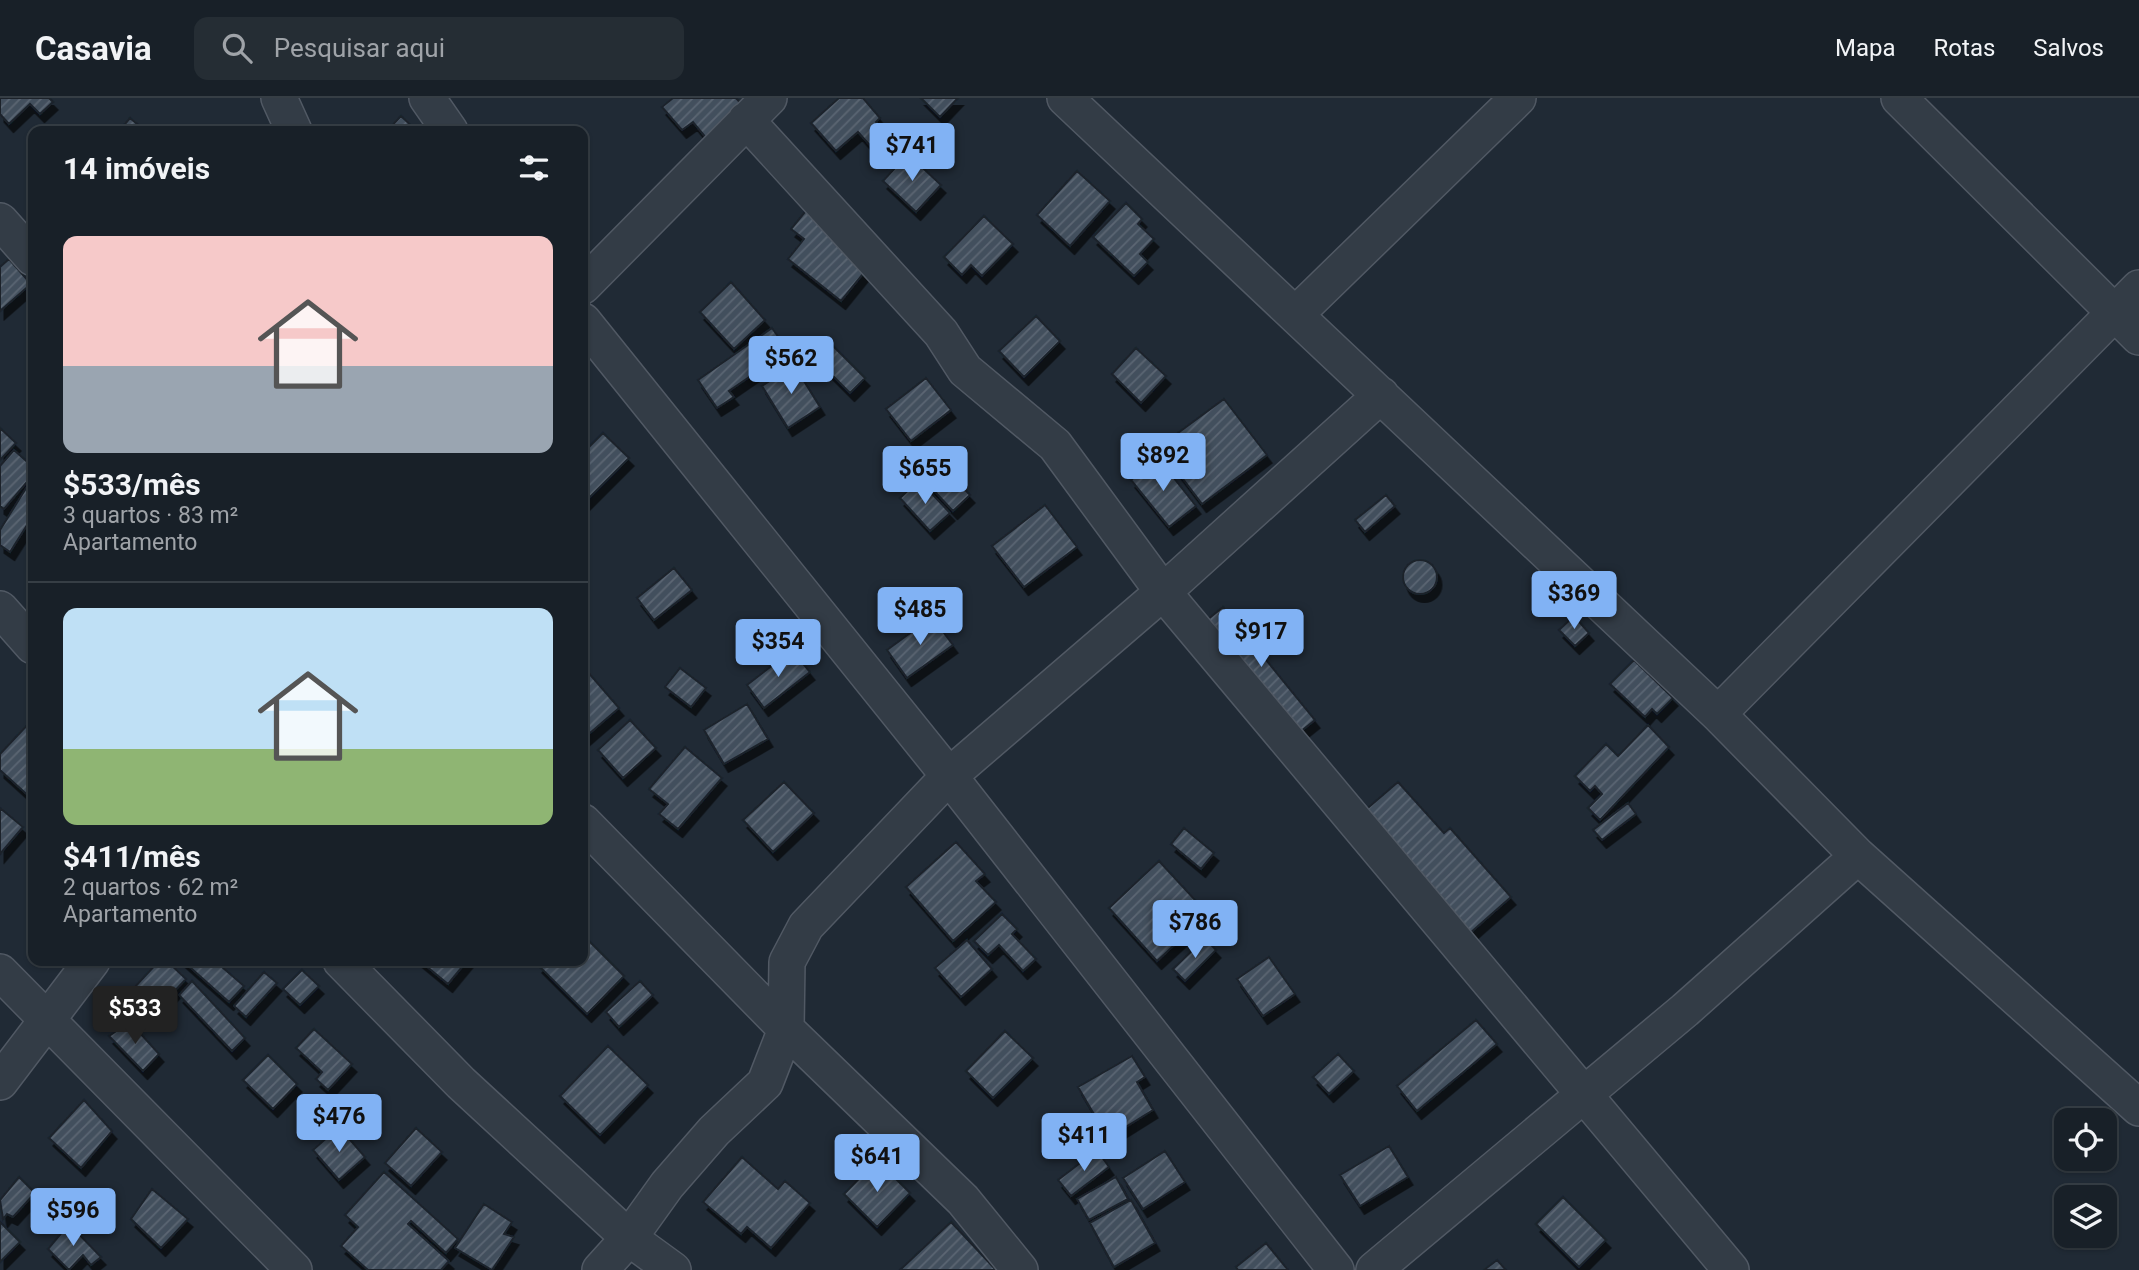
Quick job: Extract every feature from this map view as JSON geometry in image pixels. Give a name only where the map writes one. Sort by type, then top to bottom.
[{"type":"street","points":[[279,98],[292,126]]},
{"type":"street","points":[[427,98],[447,126]]},
{"type":"street","points":[[1065,98],[1718,714],[1858,856],[2135,1097]]},
{"type":"street","points":[[1296,314],[1518,98]]},
{"type":"street","points":[[1899,98],[2139,337]]},
{"type":"street","points":[[588,281],[757,109],[941,333],[965,370],[1055,446],[1163,592],[1731,1270]]},
{"type":"street","points":[[0,222],[28,253]]},
{"type":"street","points":[[1718,714],[2139,288]]},
{"type":"street","points":[[588,327],[949,776],[1335,1270]]},
{"type":"street","points":[[600,1270],[629,1238],[667,1185],[714,1130],[765,1083],[786,1029],[787,962],[806,926],[949,776],[1163,592],[1381,394]]},
{"type":"street","points":[[0,609],[28,640]]},
{"type":"street","points":[[588,827],[786,1029],[963,1200],[1020,1270]]},
{"type":"street","points":[[1374,1270],[1685,1010],[1858,856]]},
{"type":"street","points":[[0,1082],[88,966]]},
{"type":"street","points":[[346,966],[461,1083],[629,1238],[673,1270]]},
{"type":"street","points":[[0,972],[294,1270]]},
{"type":"building","points":[[0,98],[49,98],[53,102],[40,114],[30,104],[9,124],[0,114]]},
{"type":"building","points":[[673,98],[736,98],[745,108],[707,139],[693,122],[682,130],[662,107]]},
{"type":"building","points":[[839,98],[863,98],[880,118],[876,122],[899,146],[883,160],[858,132],[836,151],[811,123]]},
{"type":"building","points":[[921,98],[958,98],[940,117]]},
{"type":"building","points":[[401,116],[412,126],[392,126]]},
{"type":"building","points":[[130,118],[139,126],[123,126]]},
{"type":"building","points":[[908,154],[941,185],[916,212],[883,181]]},
{"type":"building","points":[[1077,171],[1110,201],[1070,246],[1037,215]]},
{"type":"building","points":[[1126,203],[1142,219],[1138,224],[1154,239],[1140,254],[1148,262],[1134,276],[1093,237]]},
{"type":"building","points":[[809,207],[875,259],[841,301],[788,259],[804,239],[791,229]]},
{"type":"building","points":[[984,216],[1013,244],[982,276],[971,265],[962,275],[944,257]]},
{"type":"building","points":[[9,259],[28,281],[28,287],[0,311],[0,267]]},
{"type":"building","points":[[731,282],[765,320],[734,349],[700,312]]},
{"type":"building","points":[[1036,316],[1060,341],[1024,377],[999,351]]},
{"type":"building","points":[[772,328],[791,355],[777,364],[774,360],[729,391],[734,397],[717,408],[698,380]]},
{"type":"building","points":[[832,345],[865,378],[850,393],[817,360]]},
{"type":"building","points":[[1136,348],[1166,376],[1141,403],[1112,374]]},
{"type":"building","points":[[794,365],[820,407],[788,428],[762,386]]},
{"type":"building","points":[[926,378],[951,410],[911,441],[886,409]]},
{"type":"building","points":[[1224,399],[1267,455],[1202,504],[1159,447]]},
{"type":"building","points":[[0,428],[16,443],[0,460]]},
{"type":"building","points":[[603,433],[629,458],[588,499],[588,448]]},
{"type":"building","points":[[14,450],[28,463],[28,481],[4,509],[0,506],[0,466]]},
{"type":"building","points":[[1158,458],[1196,506],[1169,527],[1131,480]]},
{"type":"building","points":[[940,463],[970,495],[953,511],[923,479]]},
{"type":"building","points":[[919,480],[950,513],[930,531],[900,498]]},
{"type":"building","points":[[28,485],[28,524],[10,552],[0,545],[0,530]]},
{"type":"building","points":[[1386,495],[1395,506],[1365,532],[1355,520]]},
{"type":"building","points":[[1045,505],[1077,547],[1024,587],[992,546]]},
{"type":"building","points":[[1420,560],[1432,565],[1437,577],[1432,589],[1420,594],[1408,589],[1403,577],[1408,565]]},
{"type":"building","points":[[674,568],[692,590],[654,620],[637,598]]},
{"type":"building","points":[[1223,607],[1315,720],[1300,732],[1207,620]]},
{"type":"building","points":[[1574,616],[1589,633],[1575,646],[1559,630]]},
{"type":"building","points":[[932,617],[953,645],[907,678],[887,650]]},
{"type":"building","points":[[792,650],[810,672],[764,708],[747,685]]},
{"type":"building","points":[[1634,660],[1673,698],[1657,714],[1652,709],[1645,717],[1610,684]]},
{"type":"building","points":[[680,668],[706,688],[691,707],[665,687]]},
{"type":"building","points":[[588,672],[619,708],[588,735]]},
{"type":"building","points":[[747,704],[768,739],[724,764],[704,730]]},
{"type":"building","points":[[630,720],[656,748],[623,778],[598,750]]},
{"type":"building","points":[[28,724],[28,795],[0,770],[0,754]]},
{"type":"building","points":[[1648,725],[1669,747],[1600,820],[1588,808],[1602,794],[1595,786],[1590,791],[1575,776],[1606,744],[1618,756]]},
{"type":"building","points":[[685,747],[722,778],[678,829],[659,814],[668,804],[649,789]]},
{"type":"building","points":[[784,782],[814,813],[773,852],[743,820]]},
{"type":"building","points":[[1398,782],[1444,833],[1450,828],[1511,897],[1469,934],[1362,813]]},
{"type":"building","points":[[1628,803],[1636,814],[1602,840],[1593,830]]},
{"type":"building","points":[[0,808],[23,827],[0,854]]},
{"type":"building","points":[[1184,828],[1214,853],[1201,869],[1171,844]]},
{"type":"building","points":[[956,842],[985,874],[976,881],[996,902],[953,941],[906,887]]},
{"type":"building","points":[[1159,861],[1208,914],[1157,961],[1109,908]]},
{"type":"building","points":[[1002,914],[1017,929],[1012,934],[1036,959],[1023,971],[999,945],[988,955],[974,941]]},
{"type":"building","points":[[1205,938],[1216,950],[1185,981],[1173,969]]},
{"type":"building","points":[[588,940],[624,976],[587,1014],[539,966],[588,966]]},
{"type":"building","points":[[967,940],[992,969],[961,997],[935,968]]},
{"type":"building","points":[[1269,957],[1295,994],[1263,1016],[1237,979]]},
{"type":"building","points":[[154,966],[172,966],[186,979],[170,996],[166,993],[152,1009],[132,990]]},
{"type":"building","points":[[189,966],[221,966],[244,986],[229,1002]]},
{"type":"building","points":[[426,966],[463,966],[448,984]]},
{"type":"building","points":[[302,970],[319,986],[300,1005],[283,989]]},
{"type":"building","points":[[264,972],[277,983],[246,1017],[234,1006]]},
{"type":"building","points":[[192,981],[245,1038],[232,1051],[179,995]]},
{"type":"building","points":[[640,981],[653,995],[619,1027],[606,1012]]},
{"type":"building","points":[[1476,1020],[1497,1044],[1417,1111],[1397,1086]]},
{"type":"building","points":[[130,1022],[159,1054],[143,1071],[109,1036]]},
{"type":"building","points":[[314,1029],[352,1064],[328,1090],[316,1079],[322,1072],[296,1048]]},
{"type":"building","points":[[1005,1031],[1033,1058],[993,1098],[966,1071]]},
{"type":"building","points":[[608,1046],[648,1085],[600,1135],[560,1096]]},
{"type":"building","points":[[1338,1054],[1354,1071],[1329,1094],[1313,1077]]},
{"type":"building","points":[[268,1055],[297,1084],[273,1109],[243,1080]]},
{"type":"building","points":[[1132,1056],[1145,1077],[1137,1082],[1153,1110],[1108,1138],[1078,1087]]},
{"type":"building","points":[[84,1100],[112,1131],[81,1168],[49,1138]]},
{"type":"building","points":[[339,1127],[365,1157],[339,1180],[313,1150]]},
{"type":"building","points":[[416,1128],[442,1152],[411,1186],[385,1163]]},
{"type":"building","points":[[1389,1146],[1408,1177],[1360,1206],[1340,1175]]},
{"type":"building","points":[[1097,1150],[1109,1167],[1071,1196],[1058,1180]]},
{"type":"building","points":[[1165,1151],[1185,1182],[1143,1209],[1123,1178]]},
{"type":"building","points":[[742,1157],[778,1189],[785,1181],[810,1203],[771,1248],[747,1227],[741,1234],[703,1202]]},
{"type":"building","points":[[877,1160],[910,1193],[877,1227],[844,1194]]},
{"type":"building","points":[[384,1172],[458,1239],[446,1253],[411,1221],[408,1224],[449,1261],[441,1270],[368,1270],[341,1246],[358,1227],[345,1215]]},
{"type":"building","points":[[19,1177],[35,1193],[13,1217],[7,1214],[3,1219],[0,1200]]},
{"type":"building","points":[[1116,1177],[1128,1199],[1089,1220],[1077,1199]]},
{"type":"building","points":[[152,1189],[188,1219],[161,1248],[131,1219]]},
{"type":"building","points":[[1563,1197],[1606,1240],[1579,1267],[1536,1224]]},
{"type":"building","points":[[1131,1200],[1155,1243],[1114,1267],[1090,1223]]},
{"type":"building","points":[[484,1204],[512,1222],[504,1234],[514,1237],[492,1270],[455,1248]]},
{"type":"building","points":[[0,1222],[20,1242],[0,1262]]},
{"type":"building","points":[[951,1222],[996,1270],[900,1270]]},
{"type":"building","points":[[69,1224],[101,1257],[91,1265],[83,1255],[69,1270],[48,1249]]},
{"type":"building","points":[[1266,1243],[1288,1270],[1238,1270],[1236,1267]]},
{"type":"building","points":[[1497,1260],[1506,1270],[1484,1270]]}]
